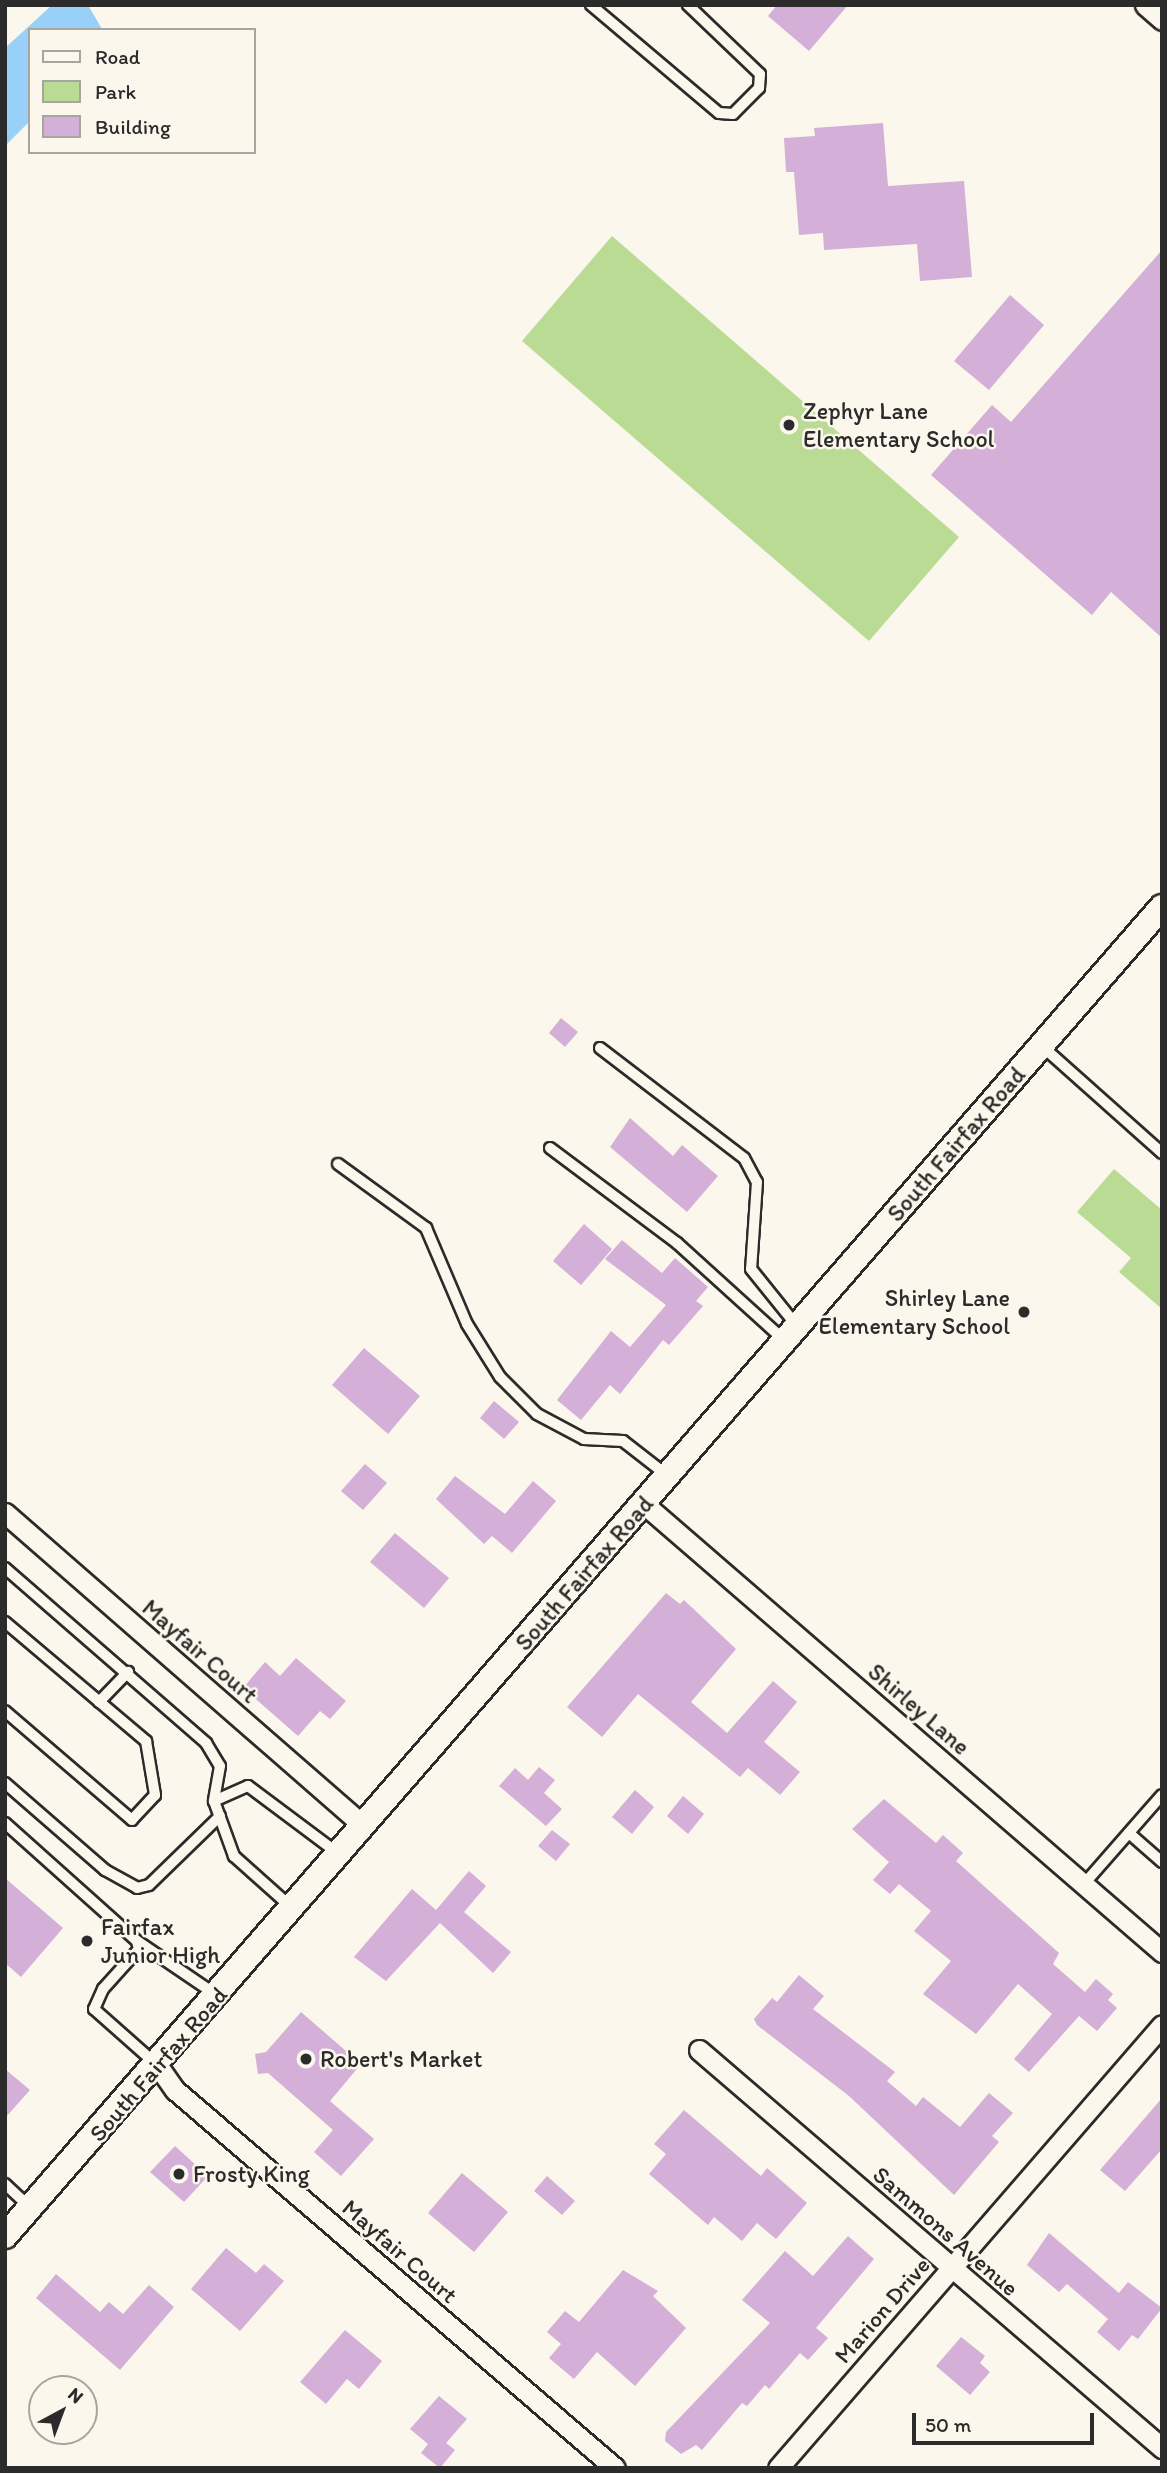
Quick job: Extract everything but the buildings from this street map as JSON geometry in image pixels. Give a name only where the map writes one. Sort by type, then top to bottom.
[{"type":"street","points":[[1145,5],[1162,20]]},
{"type":"street","name":"South Fairfax Road","points":[[5,2236],[158,2066],[363,1825],[1162,907]]},
{"type":"street","name":"Shirley Lane","points":[[644,1504],[1162,1952]]},
{"type":"street","name":"Mayfair Court","points":[[5,1513],[363,1825]]},
{"type":"street","name":"Marion Drive","points":[[778,2468],[1162,2025]]},
{"type":"street","name":"Sammons Avenue","points":[[699,2050],[1162,2448]]},
{"type":"street","name":"Mayfair Court","points":[[158,2066],[175,2090],[615,2468]]},
{"type":"lane","points":[[591,5],[719,113],[733,114],[759,88],[760,74],[688,5]]},
{"type":"lane","points":[[1042,1045],[1162,1153]]},
{"type":"lane","points":[[600,1048],[744,1158],[757,1182],[751,1269],[791,1334]]},
{"type":"lane","points":[[550,1148],[677,1243],[791,1334]]},
{"type":"lane","points":[[338,1164],[426,1228],[467,1324],[499,1377],[537,1414],[584,1439],[623,1441],[668,1476]]},
{"type":"lane","points":[[5,1568],[128,1672],[206,1743],[220,1766],[214,1801],[234,1856],[293,1909]]},
{"type":"lane","points":[[5,1622],[146,1741],[155,1795],[132,1820],[5,1712]]},
{"type":"lane","points":[[99,1702],[128,1672]]},
{"type":"lane","points":[[5,1783],[105,1870],[137,1888],[149,1885],[220,1816]]},
{"type":"lane","points":[[214,1801],[248,1786],[339,1854]]},
{"type":"lane","points":[[1084,1884],[1162,1796]]},
{"type":"lane","points":[[5,1823],[137,1941],[217,1996]]},
{"type":"lane","points":[[1129,1833],[1162,1862]]},
{"type":"lane","points":[[137,1941],[139,1949],[103,1989],[94,2010],[158,2066]]},
{"type":"lane","points":[[5,2184],[30,2208]]},
{"type":"green space","points":[[612,236],[959,537],[869,641],[522,341]]},
{"type":"green space","points":[[1114,1169],[1162,1210],[1162,1309],[1119,1272],[1131,1258],[1077,1212]]},
{"type":"water","points":[[52,5],[88,5],[101,28],[28,28],[28,123],[5,146],[5,48]]},
{"type":"place","name":"Zephyr Lane Elementary School","points":[[789,425]]},
{"type":"place","name":"Shirley Lane Elementary School","points":[[1024,1312]]},
{"type":"place","name":"Fairfax Junior High","points":[[87,1941]]},
{"type":"place","name":"Robert's Market","points":[[306,2059]]},
{"type":"place","name":"Frosty King","points":[[179,2174]]}]
